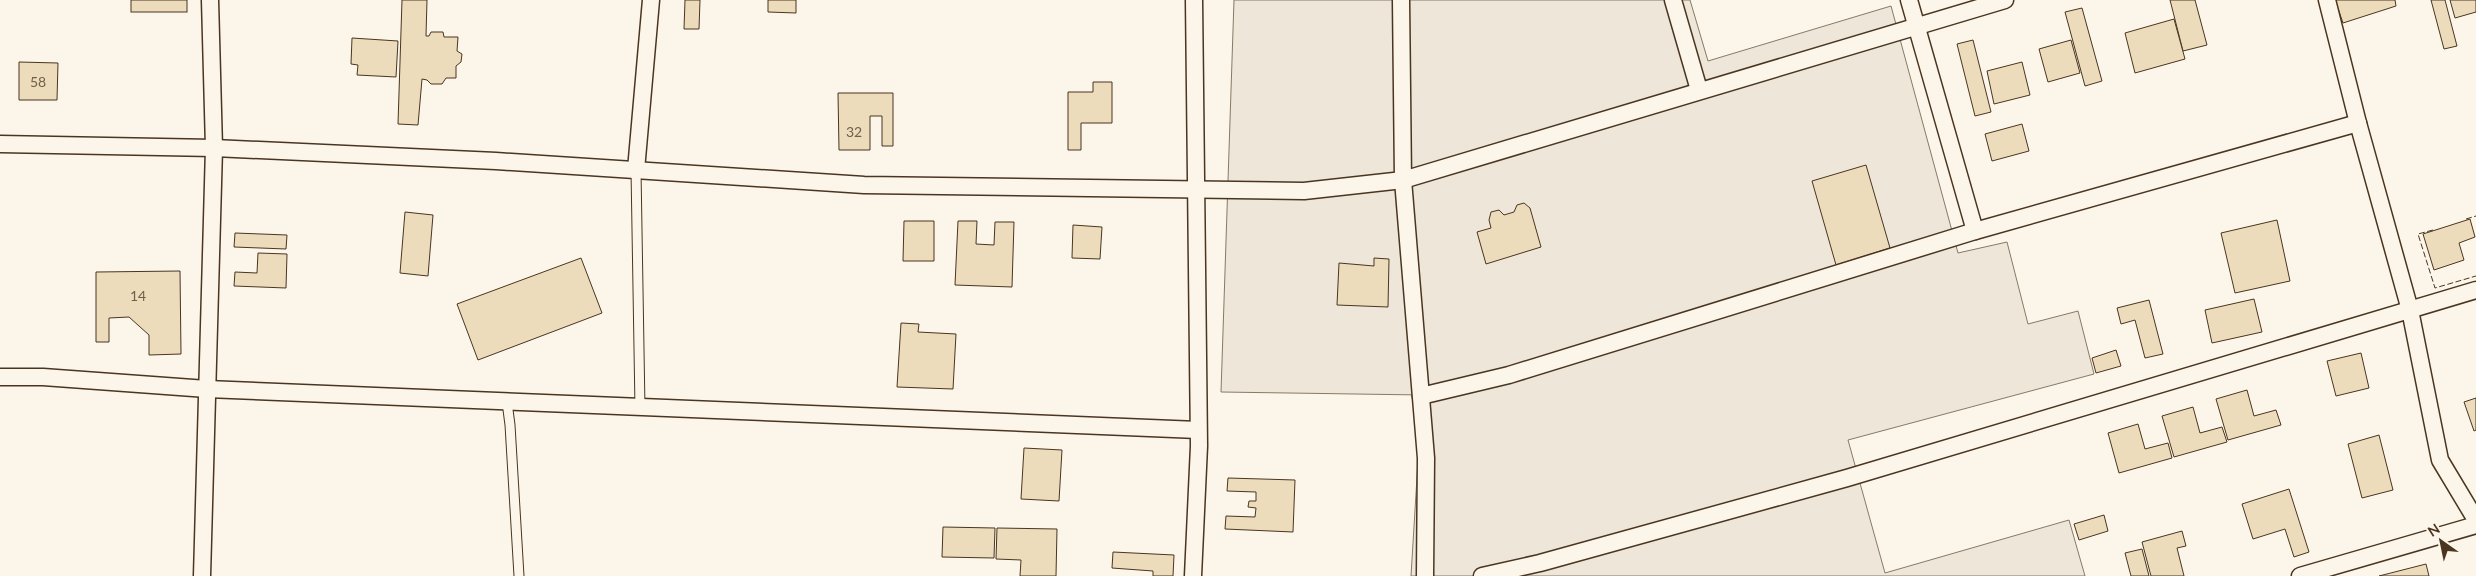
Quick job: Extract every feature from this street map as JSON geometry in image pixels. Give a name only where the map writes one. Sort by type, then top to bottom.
[{"type":"street","points":[[202,576],[214,148],[210,0]]},
{"type":"street","points":[[636,170],[651,0]]},
{"type":"street","points":[[1193,576],[1198,430],[1194,0]]},
{"type":"street","points":[[1401,0],[1403,180],[1426,458],[1425,576]]},
{"type":"street","points":[[1673,0],[1699,90]]},
{"type":"street","points":[[1909,0],[1975,231]]},
{"type":"street","points":[[0,144],[214,148],[496,160],[864,185],[1304,191],[1403,180],[1916,25],[2005,0]]},
{"type":"street","points":[[2327,0],[2358,123],[2410,310],[2440,460],[2476,520]]},
{"type":"street","points":[[1421,396],[1509,375],[1975,231],[2358,123]]},
{"type":"street","points":[[1482,576],[1540,563],[1847,478],[2476,290]]},
{"type":"street","points":[[0,377],[43,377],[207,389],[1198,430]]},
{"type":"street","points":[[2300,576],[2476,525]]},
{"type":"lane","points":[[636,170],[640,408]]},
{"type":"lane","points":[[507,402],[519,576]]},
{"type":"shaded area","points":[[1234,0],[1690,0],[1708,61],[1891,6],[1958,253],[2007,242],[2028,324],[2078,311],[2094,374],[1848,440],[1885,573],[2069,520],[2085,576],[1411,576],[1422,395],[1221,392]]},
{"type":"building","points":[[131,0],[187,0],[187,12],[131,12]]},
{"type":"building","points":[[402,0],[427,0],[426,36],[429,36],[431,32],[443,32],[444,37],[458,37],[457,51],[462,54],[461,62],[456,66],[456,78],[446,78],[442,84],[431,84],[427,80],[422,79],[418,125],[398,124]]},
{"type":"building","points":[[685,0],[700,0],[699,29],[684,29]]},
{"type":"building","points":[[768,0],[796,0],[796,13],[768,12]]},
{"type":"building","points":[[2170,0],[2195,0],[2207,45],[2183,51]]},
{"type":"building","points":[[2335,0],[2395,0],[2396,6],[2343,23]]},
{"type":"building","points":[[2431,0],[2445,0],[2457,46],[2444,49]]},
{"type":"building","points":[[2450,0],[2476,0],[2476,12],[2455,18]]},
{"type":"building","points":[[2082,8],[2102,81],[2085,86],[2065,12]]},
{"type":"building","points":[[2174,19],[2185,59],[2135,73],[2125,33]]},
{"type":"building","points":[[352,38],[398,41],[396,77],[357,75],[358,65],[351,64]]},
{"type":"building","points":[[1973,40],[1991,112],[1975,116],[1957,44]]},
{"type":"building","points":[[2071,40],[2080,73],[2048,82],[2039,49]]},
{"type":"building","points":[[19,62],[58,63],[57,100],[19,100]]},
{"type":"building","points":[[2022,62],[2030,95],[1994,104],[1987,71]]},
{"type":"building","points":[[1093,82],[1112,82],[1112,123],[1081,123],[1081,150],[1068,150],[1068,92],[1093,92]]},
{"type":"building","points":[[838,93],[893,93],[893,146],[882,146],[882,116],[870,116],[870,150],[839,150]]},
{"type":"building","points":[[2022,124],[2029,151],[1992,161],[1985,134]]},
{"type":"building","points":[[1866,165],[1890,248],[1836,265],[1812,181]]},
{"type":"building","points":[[1524,203],[1530,208],[1541,247],[1486,264],[1477,232],[1491,228],[1489,220],[1491,212],[1499,210],[1504,215],[1514,212],[1517,205]]},
{"type":"building","points":[[405,212],[433,215],[428,276],[400,273]]},
{"type":"building","points":[[2470,219],[2475,237],[2459,243],[2464,260],[2434,270],[2423,234]]},
{"type":"building","points":[[2277,220],[2290,281],[2235,293],[2221,233]]},
{"type":"building","points":[[904,221],[934,221],[934,261],[903,261]]},
{"type":"building","points":[[958,221],[977,221],[976,244],[994,245],[995,222],[1014,222],[1012,287],[955,285]]},
{"type":"building","points":[[1073,225],[1102,227],[1100,259],[1072,258]]},
{"type":"building","points":[[235,233],[287,235],[286,249],[234,247]]},
{"type":"building","points":[[258,253],[287,254],[286,288],[234,286],[235,272],[257,273]]},
{"type":"building","points":[[581,258],[602,313],[478,360],[457,304]]},
{"type":"building","points":[[1374,258],[1389,259],[1388,307],[1337,305],[1339,263],[1374,266]]},
{"type":"building","points":[[180,271],[181,354],[149,355],[149,335],[129,317],[109,318],[109,342],[96,342],[96,272]]},
{"type":"building","points":[[2254,299],[2262,332],[2212,343],[2205,310]]},
{"type":"building","points":[[2149,300],[2163,354],[2145,358],[2135,320],[2121,324],[2117,308]]},
{"type":"building","points":[[901,323],[919,324],[918,332],[956,334],[953,389],[897,387]]},
{"type":"building","points":[[2116,350],[2121,366],[2096,373],[2092,358]]},
{"type":"building","points":[[2361,353],[2369,388],[2336,396],[2327,361]]},
{"type":"building","points":[[2247,390],[2254,416],[2276,410],[2281,425],[2228,440],[2216,399]]},
{"type":"building","points":[[2476,398],[2476,430],[2474,431],[2464,402]]},
{"type":"building","points":[[2193,407],[2200,433],[2222,427],[2227,442],[2174,457],[2162,416]]},
{"type":"building","points":[[2138,424],[2145,449],[2168,443],[2172,458],[2119,473],[2108,433]]},
{"type":"building","points":[[2379,435],[2393,490],[2362,498],[2348,444]]},
{"type":"building","points":[[1024,448],[1062,450],[1059,501],[1021,499]]},
{"type":"building","points":[[1228,478],[1295,480],[1293,532],[1225,529],[1226,516],[1255,517],[1256,508],[1248,507],[1249,501],[1256,501],[1256,492],[1227,491]]},
{"type":"building","points":[[2289,489],[2309,552],[2294,557],[2285,529],[2253,539],[2242,504]]},
{"type":"building","points":[[2104,515],[2108,531],[2079,540],[2074,524]]},
{"type":"building","points":[[943,527],[995,528],[994,558],[942,557]]},
{"type":"building","points":[[997,528],[1057,529],[1056,576],[1020,576],[1021,560],[996,559]]},
{"type":"building","points":[[2182,531],[2186,546],[2177,548],[2184,576],[2151,576],[2142,542]]},
{"type":"building","points":[[2142,549],[2149,576],[2131,576],[2125,553]]},
{"type":"building","points":[[1113,552],[1174,555],[1173,576],[1153,576],[1153,571],[1112,568]]},
{"type":"building","points":[[2426,564],[2429,576],[2379,576]]},
{"type":"fence","points":[[2466,219],[2476,216]]},
{"type":"fence","points":[[2433,230],[2418,234],[2435,288],[2476,276]]}]
